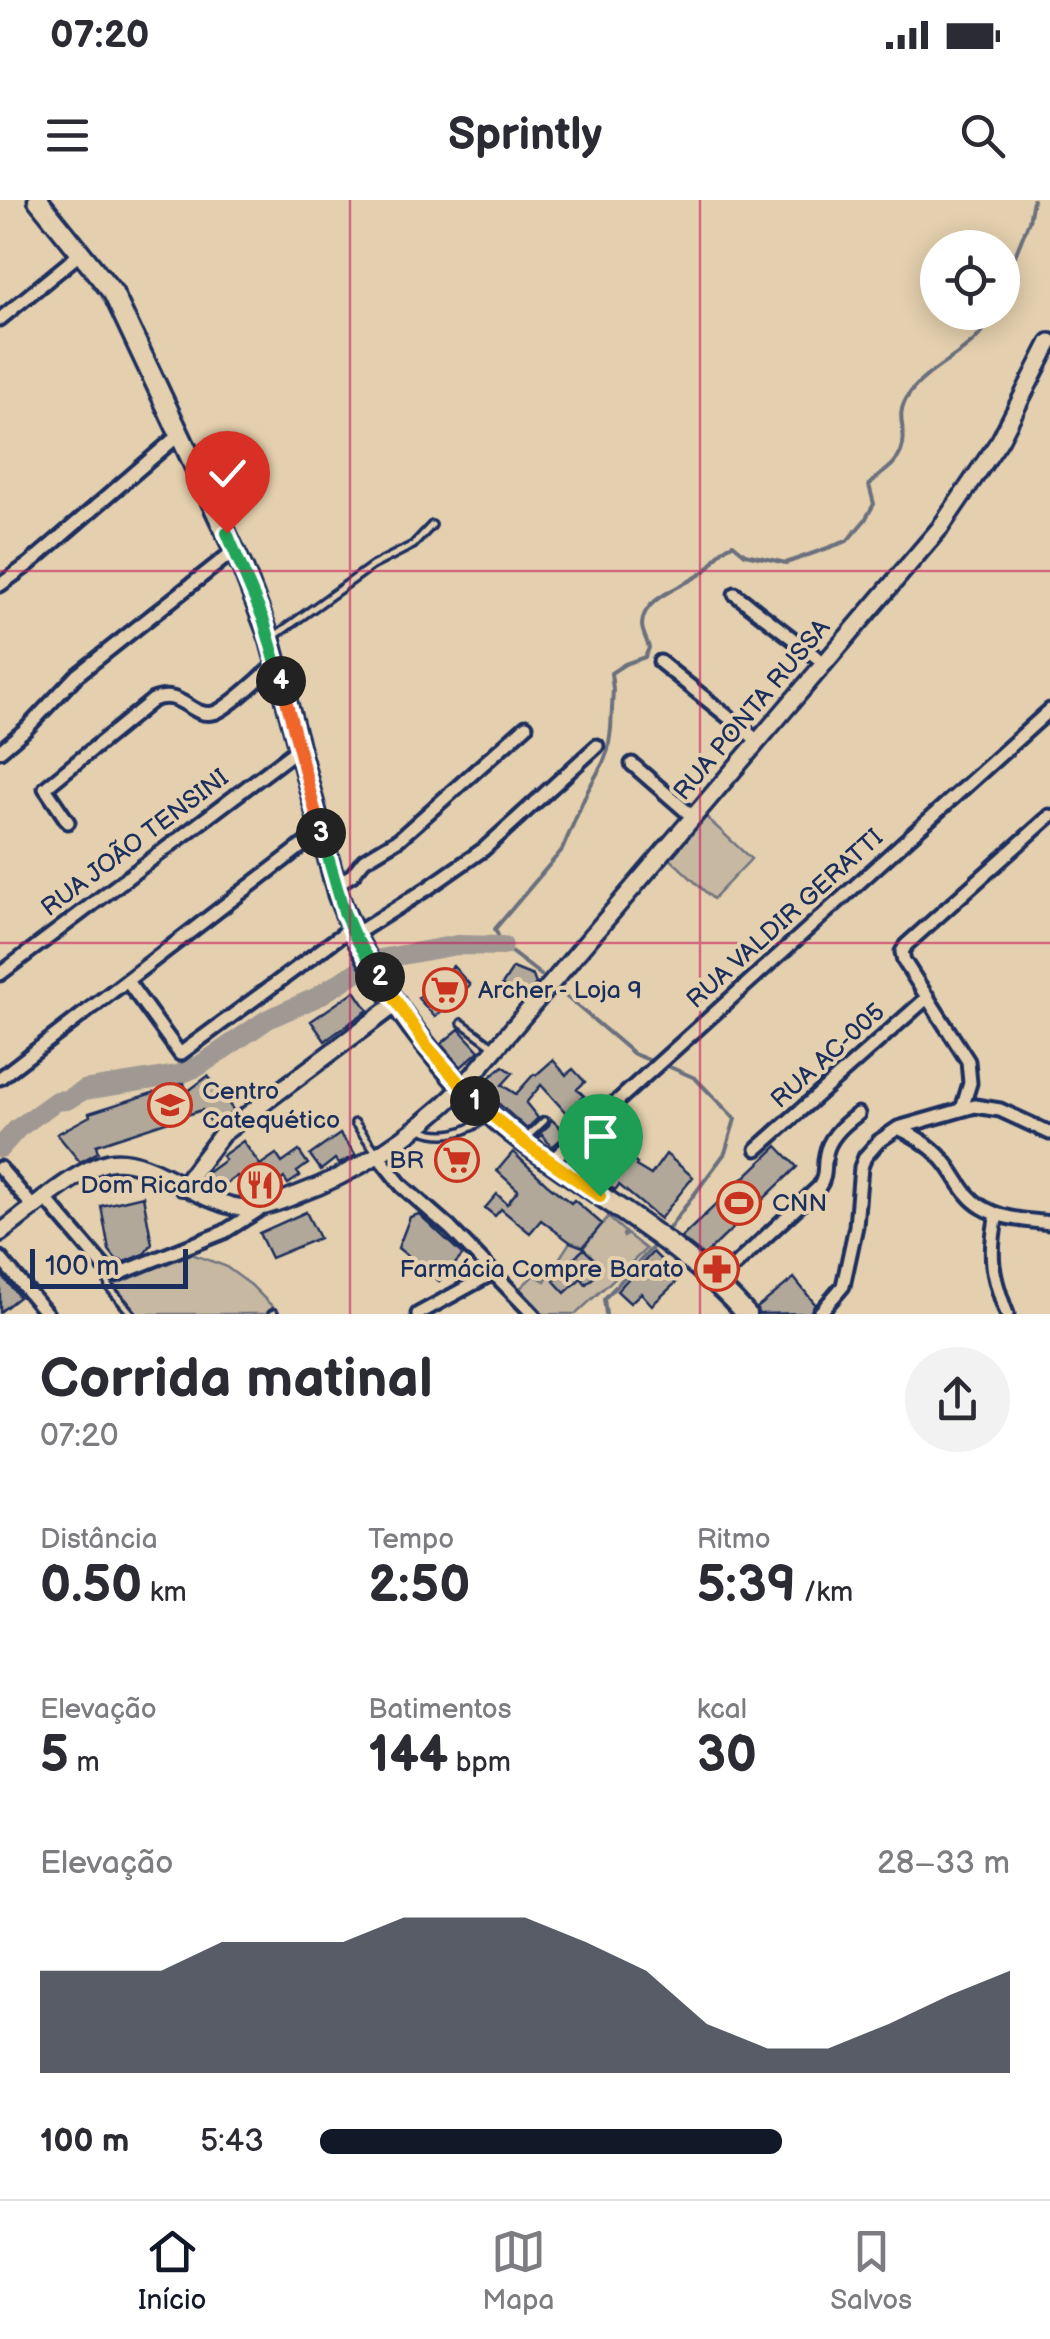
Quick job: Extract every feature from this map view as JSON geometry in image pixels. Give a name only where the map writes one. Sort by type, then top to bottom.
[{"type":"main road","points":[[38,200],[105,281],[120,306],[235,550],[270,640],[335,886],[352,932],[397,1004],[462,1088],[490,1115],[695,1262],[746,1314]]},
{"type":"street","points":[[0,320],[82,252]]},
{"type":"street","name":"RUA PONTA RUSSA","points":[[267,1205],[309,1190],[378,1156],[418,1128],[462,1088],[940,528],[1000,440],[1050,342]]},
{"type":"street","points":[[0,585],[181,434]]},
{"type":"street","points":[[0,751],[77,675],[235,550]]},
{"type":"street","points":[[0,574],[29,564]]},
{"type":"street","points":[[735,594],[824,663]]},
{"type":"street","points":[[660,662],[758,741]]},
{"type":"street","points":[[68,822],[45,788],[153,700],[166,695],[213,713],[276,663]]},
{"type":"street","name":"RUA VALDIR GERATTI","points":[[550,1161],[1050,710]]},
{"type":"street","points":[[335,886],[352,875],[364,860],[399,839],[526,726]]},
{"type":"street","points":[[126,981],[180,1054],[352,932],[428,888],[484,849],[596,746]]},
{"type":"street","name":"RUA JOÃO TENSINI","points":[[0,974],[299,748]]},
{"type":"street","points":[[632,764],[694,818]]},
{"type":"street","points":[[962,1109],[970,1083],[968,1061],[902,952],[1050,816]]},
{"type":"street","points":[[0,1078],[320,832]]},
{"type":"street","name":"RUA AC-005","points":[[757,1148],[928,997]]},
{"type":"street","points":[[182,1187],[222,1134],[397,1004]]},
{"type":"street","points":[[819,1314],[843,1286],[856,1226],[859,1180],[865,1156],[879,1141],[898,1128],[975,1106],[1000,1110],[1050,1133]]},
{"type":"street","points":[[717,1282],[819,1188],[826,1173],[825,1156],[831,1140],[858,1114]]},
{"type":"street","points":[[898,1128],[933,1149],[968,1196],[984,1209],[1011,1219],[1050,1223]]},
{"type":"street","points":[[378,1156],[402,1186],[450,1228],[533,1314]]},
{"type":"street","points":[[0,1233],[93,1168],[122,1157],[166,1170],[182,1187],[232,1206],[267,1205]]},
{"type":"street","points":[[0,1168],[116,1275],[224,1232],[267,1205]]},
{"type":"street","points":[[997,1215],[991,1256],[1007,1314]]},
{"type":"street","points":[[0,1258],[46,1314]]},
{"type":"street","points":[[418,1314],[493,1273]]},
{"type":"lane","points":[[270,640],[372,566],[413,545],[432,526]]},
{"type":"lane","points":[[462,1022],[496,1048]]},
{"type":"lane","points":[[418,1128],[435,1136],[472,1129],[490,1115]]},
{"type":"lane","points":[[523,1141],[544,1121]]},
{"type":"lane","points":[[354,1122],[378,1156]]},
{"type":"lane","points":[[105,1268],[109,1287],[132,1314]]},
{"type":"shaded area","points":[[704,815],[751,859],[713,899],[666,855]]},
{"type":"shaded area","points":[[608,1217],[625,1232],[624,1237],[627,1234],[646,1249],[576,1314],[539,1314],[517,1291],[534,1275],[545,1281],[570,1242],[584,1247]]},
{"type":"shaded area","points":[[186,1252],[225,1266],[280,1314],[128,1314],[111,1284]]},
{"type":"building","name":"Archer - Loja 9","points":[[453,966],[470,985],[435,1017],[418,998]]},
{"type":"building","points":[[513,968],[533,976],[536,984],[523,999],[502,985]]},
{"type":"building","points":[[355,991],[368,1010],[325,1041],[311,1021]]},
{"type":"building","points":[[459,1029],[479,1051],[461,1067],[441,1044]]},
{"type":"building","points":[[553,1060],[566,1075],[573,1069],[585,1082],[577,1089],[584,1096],[578,1101],[590,1113],[577,1125],[541,1085],[526,1103],[538,1118],[527,1129],[479,1086],[503,1066],[513,1073],[502,1085],[516,1094]]},
{"type":"building","points":[[208,1076],[234,1111],[214,1126],[202,1110],[96,1145],[98,1152],[80,1162],[57,1134],[90,1116],[89,1113],[184,1083],[187,1092]]},
{"type":"building","points":[[615,1116],[622,1123],[599,1145],[612,1159],[620,1149],[651,1175],[666,1154],[693,1177],[660,1219],[619,1185],[615,1190],[579,1166],[581,1163],[572,1154],[580,1147],[589,1155],[597,1147],[590,1139]]},
{"type":"building","points":[[551,1119],[567,1134],[552,1147],[542,1135],[537,1136]]},
{"type":"building","points":[[340,1134],[356,1155],[339,1164],[335,1159],[321,1170],[310,1155]]},
{"type":"building","points":[[243,1141],[260,1165],[276,1154],[282,1163],[299,1151],[308,1164],[297,1172],[300,1176],[288,1184],[284,1178],[262,1195],[258,1196],[243,1177],[239,1180],[237,1176],[218,1189],[207,1173]]},
{"type":"building","name":"CNN","points":[[777,1146],[797,1167],[704,1256],[681,1238]]},
{"type":"building","points":[[513,1152],[547,1184],[602,1224],[583,1247],[541,1220],[530,1233],[501,1209],[495,1216],[485,1208],[497,1194],[507,1204],[518,1190],[497,1171]]},
{"type":"building","points":[[143,1196],[152,1244],[144,1254],[124,1262],[109,1250],[101,1206]]},
{"type":"building","points":[[306,1212],[319,1238],[271,1258],[259,1233]]},
{"type":"building","points":[[419,1214],[463,1255],[439,1281],[398,1248],[410,1217]]},
{"type":"building","points":[[584,1249],[601,1271],[586,1284],[581,1278],[565,1293],[554,1281]]},
{"type":"building","points":[[653,1252],[680,1279],[652,1305],[641,1293],[630,1303],[617,1291]]},
{"type":"building","points":[[0,1273],[19,1297],[0,1312]]},
{"type":"building","points":[[794,1278],[815,1304],[810,1313],[758,1314],[757,1308]]},
{"type":"waterway","points":[[1020,243],[1033,200]]},
{"type":"waterway","points":[[541,975],[503,946],[495,929],[562,850],[608,750],[611,673],[645,657],[649,648],[642,625],[649,606],[705,571],[733,544],[745,554],[786,563],[847,541],[874,504],[869,485],[901,452],[902,410],[910,393],[983,330]]},
{"type":"waterway","points":[[380,959],[457,945],[503,946]]},
{"type":"waterway","points":[[0,1148],[17,1129],[56,1101],[67,1100],[84,1090],[178,1075],[199,1066],[268,1019],[317,997],[358,971]]},
{"type":"waterway","points":[[556,988],[634,1054],[654,1062]]},
{"type":"waterway","points":[[663,1064],[695,1078],[735,1119],[725,1153],[670,1227]]},
{"type":"waterway","points":[[606,1314],[604,1299],[653,1247]]},
{"type":"place","name":"Archer - Loja 9","points":[[445,990]]},
{"type":"place","name":"Centro Catequético","points":[[170,1105]]},
{"type":"place","name":"BR","points":[[457,1160]]},
{"type":"place","name":"Dom Ricardo","points":[[260,1185]]},
{"type":"place","name":"CNN","points":[[739,1203]]},
{"type":"place","name":"Farmácia Compre Barato","points":[[717,1269]]},
{"type":"route","points":[[227,533],[270,640],[350,928],[411,1025],[462,1088],[496,1121],[600,1196]]}]
